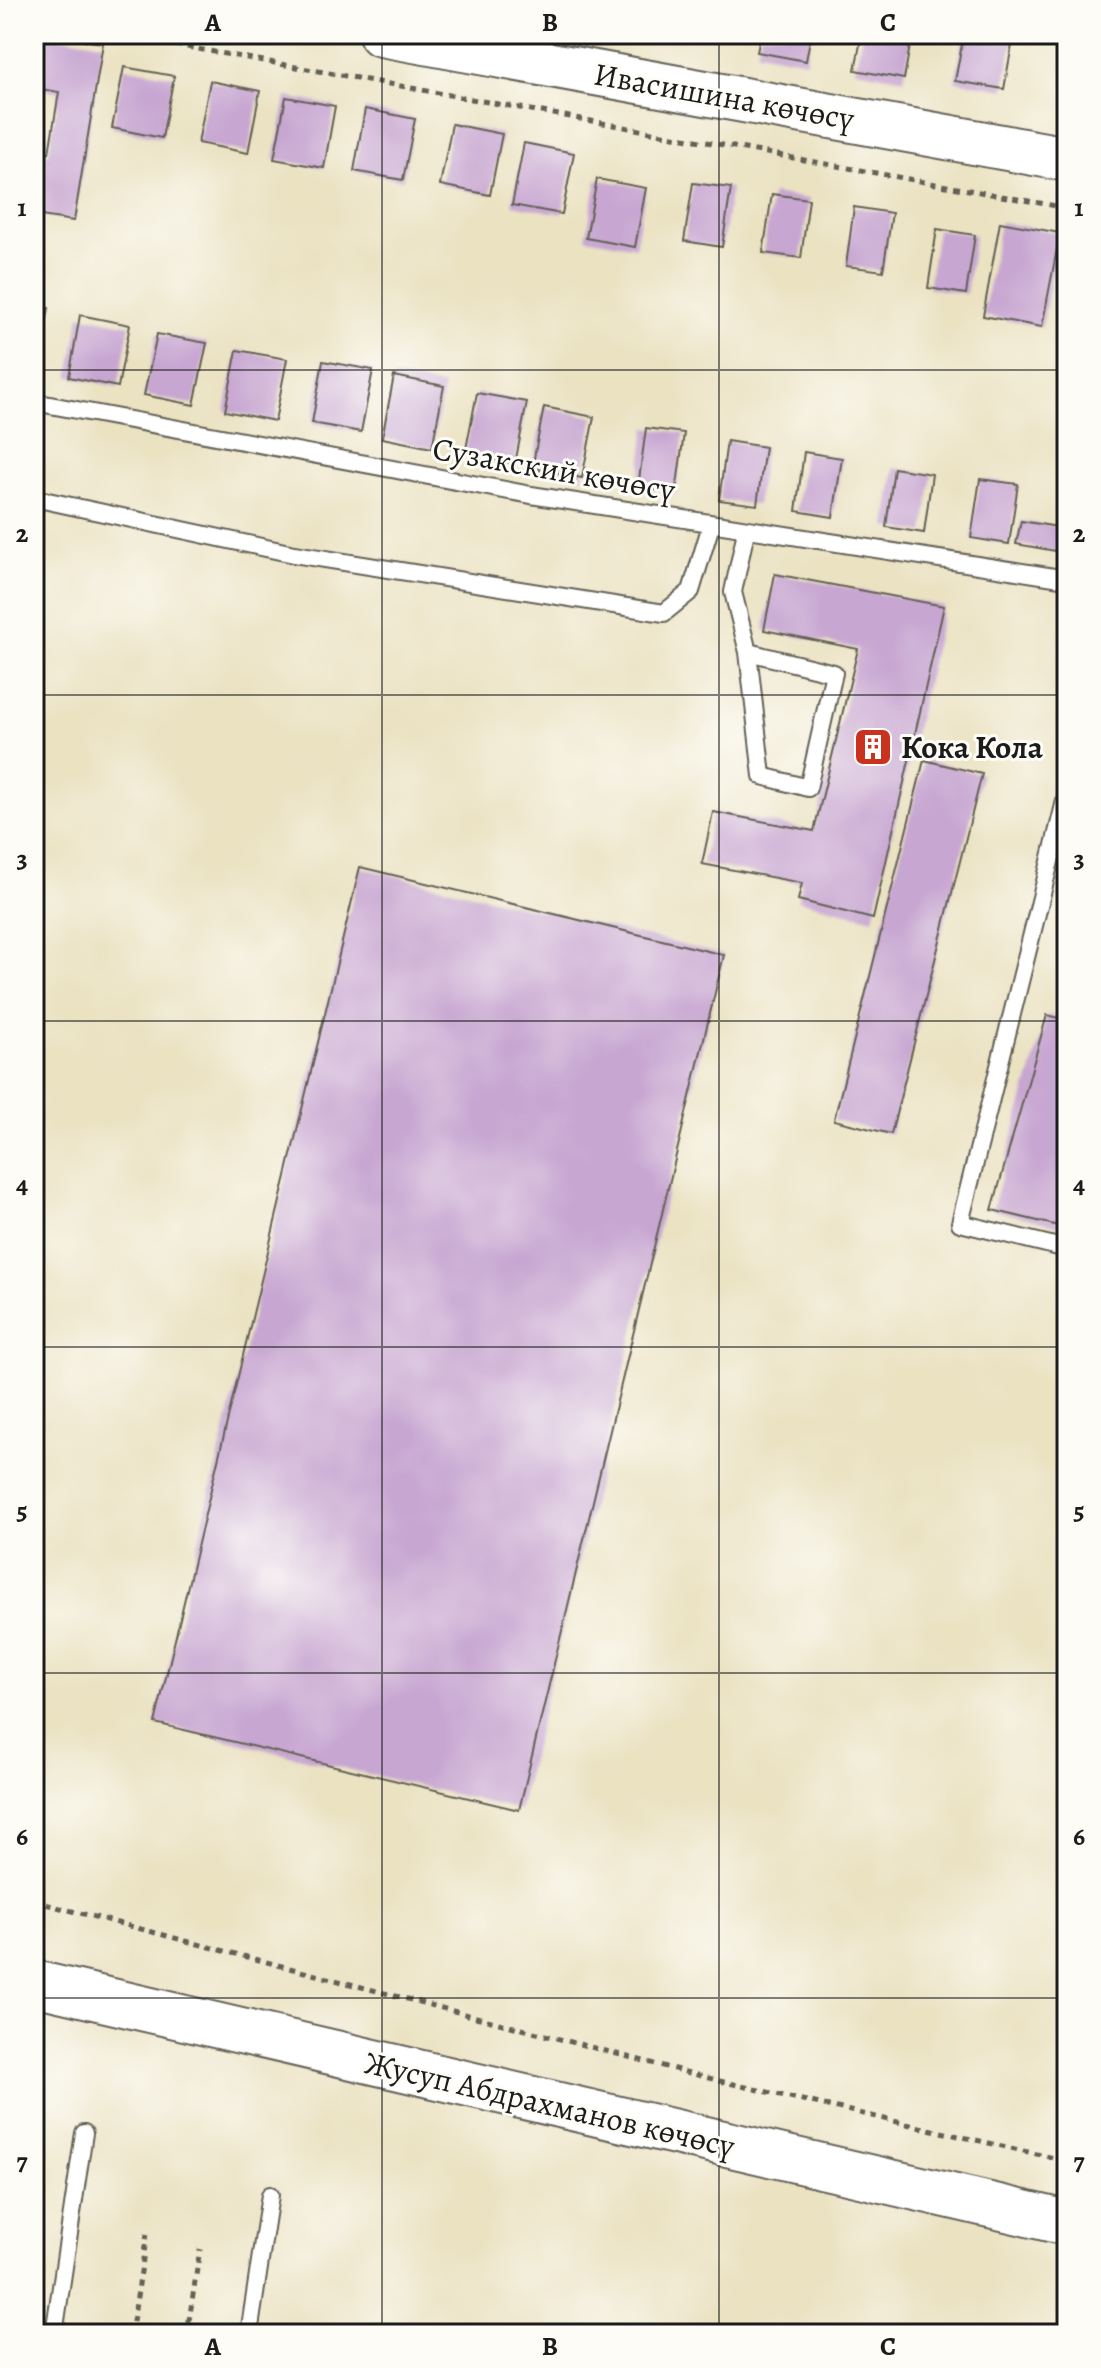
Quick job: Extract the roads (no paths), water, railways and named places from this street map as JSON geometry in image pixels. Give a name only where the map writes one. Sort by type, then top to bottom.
[{"type":"street","name":"Ивасишина көчөсү","points":[[381,34],[1067,159]]},
{"type":"street","name":"Жусуп Абдрахманов көчөсү","points":[[34,1983],[1067,2223]]},
{"type":"lane","name":"Сузакский көчөсү","points":[[34,402],[746,531],[1067,579]]},
{"type":"lane","points":[[34,498],[294,554],[664,613],[691,591],[711,525]]},
{"type":"lane","points":[[746,531],[733,592],[748,652],[762,776],[808,788],[834,673],[748,652]]},
{"type":"lane","points":[[1067,793],[960,1223],[1067,1249]]},
{"type":"lane","points":[[54,2334],[84,2133]]},
{"type":"lane","points":[[249,2334],[270,2195]]},
{"type":"place","name":"Кока Кола","points":[[873,747]]}]
